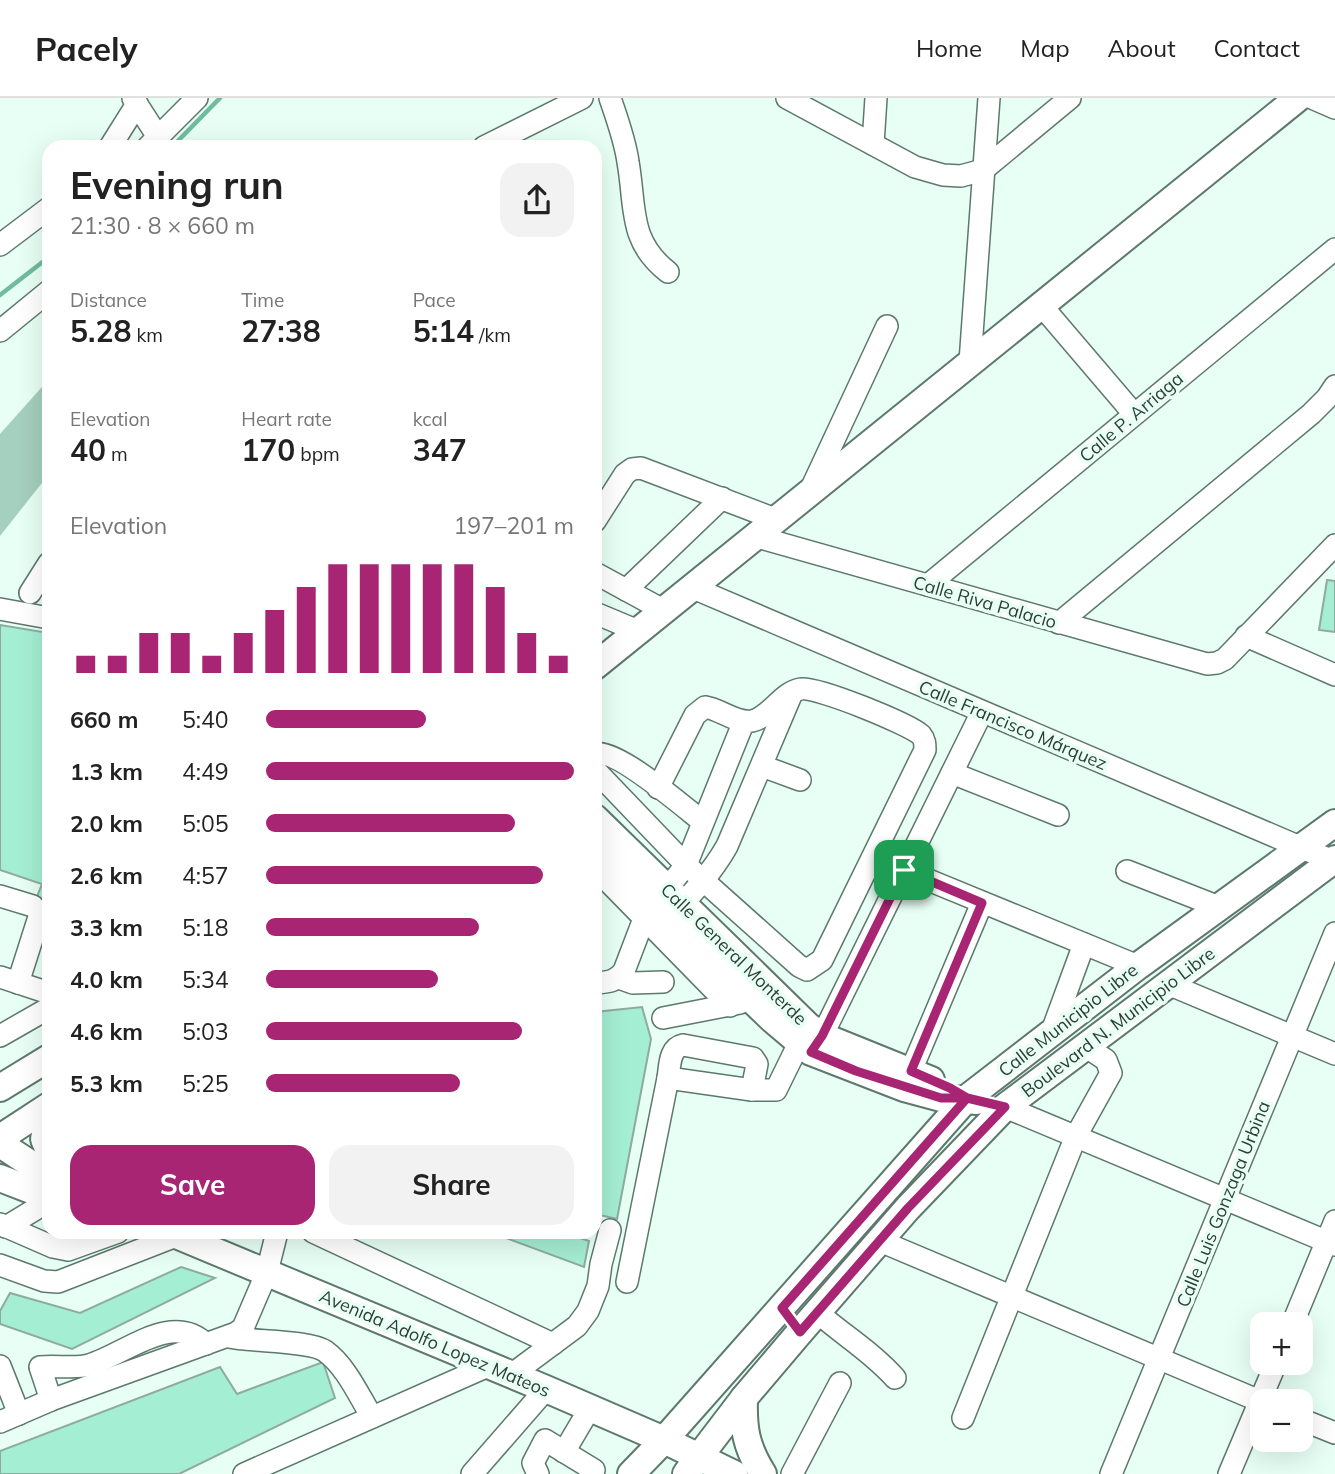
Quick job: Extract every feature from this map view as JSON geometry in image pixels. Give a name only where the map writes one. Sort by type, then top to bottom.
[{"type":"main road","points":[[602,660],[1298,98]]},
{"type":"main road","name":"Calle Municipio Libre","points":[[631,1474],[967,1098],[1138,966],[1335,823]]},
{"type":"main road","name":"Calle General Monterde","points":[[602,828],[662,910],[741,1003],[810,1039],[907,1080],[950,1088],[967,1098],[1005,1107]]},
{"type":"main road","name":"Calle General Monterde","points":[[602,855],[810,1039]]},
{"type":"main road","name":"Boulevard N. Municipio Libre","points":[[693,1466],[744,1398],[808,1322],[908,1208],[1005,1107],[1334,861]]},
{"type":"main road","points":[[0,1076],[41,1063]]},
{"type":"main road","points":[[0,1088],[41,1063]]},
{"type":"main road","points":[[42,1110],[4,1134],[42,1169]]},
{"type":"main road","points":[[0,1178],[42,1196]]},
{"type":"main road","name":"Avenida Adolfo Lopez Mateos","points":[[184,1239],[664,1440],[693,1466],[733,1474]]},
{"type":"main road","points":[[782,1308],[808,1322]]},
{"type":"main road","points":[[744,1398],[743,1426],[748,1446],[763,1474]]},
{"type":"street","points":[[506,140],[582,98]]},
{"type":"street","points":[[610,98],[629,162],[639,237],[653,261],[668,272]]},
{"type":"street","points":[[788,98],[915,167],[943,175],[961,176],[983,170],[1070,98]]},
{"type":"street","points":[[873,144],[876,98]]},
{"type":"street","points":[[970,362],[989,98]]},
{"type":"street","points":[[1312,98],[1335,108]]},
{"type":"street","points":[[135,101],[152,140]]},
{"type":"street","points":[[114,140],[135,101]]},
{"type":"street","points":[[155,140],[190,101]]},
{"type":"street","points":[[0,245],[42,213]]},
{"type":"street","name":"Calle P. Arriaga","points":[[928,585],[1335,249]]},
{"type":"street","points":[[0,331],[42,299]]},
{"type":"street","points":[[1041,305],[1134,414]]},
{"type":"street","points":[[810,491],[887,327]]},
{"type":"street","points":[[1059,623],[1311,414],[1335,386]]},
{"type":"street","points":[[602,510],[625,474],[632,469],[652,471],[775,519]]},
{"type":"street","points":[[626,590],[722,498]]},
{"type":"street","name":"Calle Riva Palacio","points":[[754,536],[1202,663],[1217,663],[1225,659],[1246,636]]},
{"type":"street","points":[[1335,545],[1246,636],[1335,675]]},
{"type":"street","points":[[30,593],[42,574]]},
{"type":"street","points":[[602,577],[663,610]]},
{"type":"street","name":"Calle Francisco Márquez","points":[[691,587],[1334,861]]},
{"type":"street","points":[[0,609],[42,617]]},
{"type":"street","points":[[602,616],[638,631]]},
{"type":"street","points":[[602,777],[703,882],[799,966],[807,970],[822,960],[925,750],[925,742],[922,737],[904,726],[822,691],[804,688],[793,691],[759,718],[744,721],[713,708],[700,709],[658,788]]},
{"type":"street","points":[[662,910],[703,882],[716,866],[793,691]]},
{"type":"street","points":[[668,1078],[752,1090],[771,1091],[779,1087],[810,1039],[904,870],[982,712]]},
{"type":"street","points":[[602,982],[619,978],[662,910],[686,865],[744,721]]},
{"type":"street","points":[[602,753],[614,757],[703,822]]},
{"type":"street","points":[[762,766],[800,780]]},
{"type":"street","points":[[952,773],[1058,815]]},
{"type":"street","points":[[904,870],[1138,966]]},
{"type":"street","points":[[1127,871],[1219,907]]},
{"type":"street","points":[[602,872],[662,910]]},
{"type":"street","points":[[0,896],[36,912],[9,980],[42,991]]},
{"type":"street","points":[[907,1080],[982,903]]},
{"type":"street","name":"Calle Luis Gonzaga Urbina","points":[[1111,1474],[1335,933]]},
{"type":"street","points":[[1052,1031],[1084,944]]},
{"type":"street","points":[[619,978],[634,983],[663,982]]},
{"type":"street","points":[[1168,984],[1335,1054]]},
{"type":"street","points":[[663,1018],[741,1003]]},
{"type":"street","points":[[0,1036],[42,1012]]},
{"type":"street","points":[[627,1282],[673,1051],[683,1045],[753,1058],[757,1064],[752,1090]]},
{"type":"street","points":[[963,1418],[1076,1136],[1111,1073],[1106,1060],[1085,1046]]},
{"type":"street","name":"Calle General Monterde","points":[[1005,1107],[1331,1243]]},
{"type":"street","points":[[3,1225],[42,1203]]},
{"type":"street","points":[[1298,1312],[1331,1243],[1335,1221]]},
{"type":"street","points":[[3,1225],[53,1247],[68,1250],[99,1239]]},
{"type":"street","points":[[244,1474],[372,1417],[499,1370],[553,1344],[577,1326],[594,1299],[610,1230]]},
{"type":"street","points":[[0,1265],[44,1281],[58,1282],[160,1239]]},
{"type":"street","points":[[0,1366],[10,1418],[51,1400],[229,1337],[243,1328],[267,1272],[275,1239]]},
{"type":"street","points":[[328,1239],[553,1344]]},
{"type":"street","points":[[880,1241],[1250,1397]]},
{"type":"street","points":[[808,1322],[855,1344],[877,1358],[895,1378]]},
{"type":"street","points":[[51,1400],[40,1367],[92,1365],[139,1342],[173,1331],[198,1336],[206,1344]]},
{"type":"street","points":[[229,1337],[323,1349],[335,1359],[372,1417]]},
{"type":"street","points":[[792,1474],[840,1383]]},
{"type":"street","points":[[472,1474],[546,1389]]},
{"type":"street","points":[[564,1452],[590,1408]]},
{"type":"street","points":[[1313,1424],[1335,1433]]},
{"type":"street","points":[[1229,1474],[1250,1427]]},
{"type":"street","points":[[538,1474],[533,1463],[545,1440],[594,1470],[590,1474]]},
{"type":"green space","points":[[42,387],[42,483],[0,536],[0,434]]},
{"type":"building","points":[[1327,580],[1335,581],[1335,632],[1319,630]]},
{"type":"building","points":[[0,625],[42,632],[42,884],[0,870]]},
{"type":"building","points":[[42,884],[42,918],[30,914]]},
{"type":"building","points":[[642,1007],[651,1039],[617,1219],[602,1216],[602,1011]]},
{"type":"building","points":[[509,1239],[589,1241],[584,1267]]},
{"type":"building","points":[[181,1267],[215,1278],[72,1349],[0,1324],[0,1311],[10,1293],[80,1313]]},
{"type":"building","points":[[323,1362],[335,1398],[179,1474],[0,1474],[0,1451],[220,1367],[237,1394]]},
{"type":"waterway","points":[[179,140],[220,98]]},
{"type":"waterway","points":[[0,295],[42,262]]},
{"type":"route","points":[[904,870],[822,1036],[811,1052],[904,1088],[941,1098],[967,1098],[1005,1107],[908,1208],[800,1332],[782,1308],[967,1098],[911,1071],[982,903],[904,870]]}]
